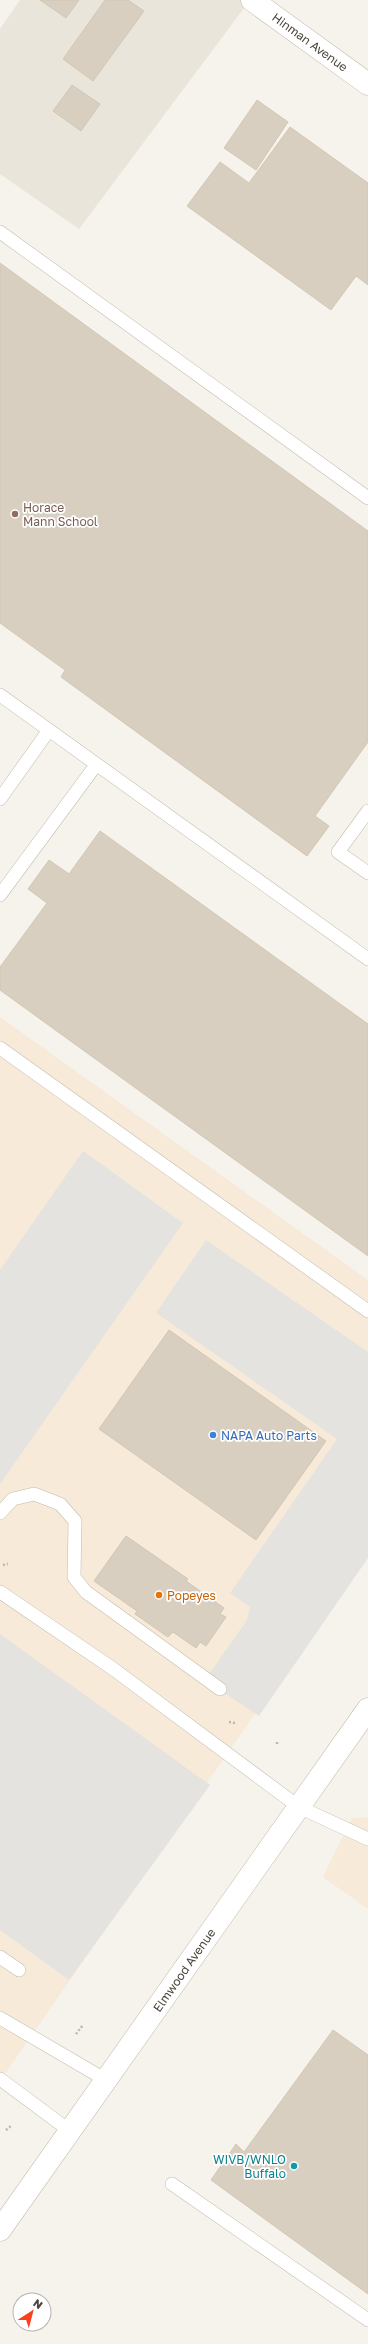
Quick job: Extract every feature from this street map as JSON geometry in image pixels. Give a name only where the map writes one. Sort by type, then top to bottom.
[{"type":"street","name":"Hinman Avenue","points":[[252,0],[368,84]]},
{"type":"street","name":"Elmwood Avenue","points":[[0,2230],[368,1709]]},
{"type":"lane","points":[[0,232],[368,498]]},
{"type":"lane","points":[[0,695],[368,959]]},
{"type":"lane","points":[[0,798],[49,730]]},
{"type":"lane","points":[[0,895],[96,765]]},
{"type":"lane","points":[[368,811],[338,852],[368,873]]},
{"type":"lane","points":[[0,1048],[368,1311]]},
{"type":"lane","points":[[0,1513],[13,1500],[34,1494],[60,1504],[74,1521],[74,1577],[86,1592],[220,1689]]},
{"type":"lane","points":[[0,1592],[112,1668],[299,1807],[368,1839]]},
{"type":"lane","points":[[0,1956],[19,1970]]},
{"type":"lane","points":[[0,2018],[106,2080]]},
{"type":"lane","points":[[0,2079],[70,2131]]},
{"type":"lane","points":[[172,2184],[368,2320]]},
{"type":"path","points":[[3,1565],[8,1564]]},
{"type":"path","points":[[229,1722],[236,1723]]},
{"type":"path","points":[[75,2036],[83,2025]]},
{"type":"path","points":[[6,2130],[12,2125]]},
{"type":"shaded area","points":[[20,0],[250,0],[79,229],[0,174],[0,29]]},
{"type":"shaded area","points":[[0,1017],[368,1280],[368,1551],[0,2081]]},
{"type":"shaded area","points":[[83,1151],[183,1223],[0,1484],[0,1270]]},
{"type":"shaded area","points":[[206,1240],[368,1352],[368,1558],[259,1716],[205,1680],[247,1620],[250,1607],[230,1593],[337,1439],[156,1313]]},
{"type":"shaded area","points":[[0,1634],[210,1785],[69,1980],[0,1930]]},
{"type":"shaded area","points":[[368,1817],[368,1909],[323,1877],[352,1818]]},
{"type":"building","points":[[40,0],[79,0],[66,18]]},
{"type":"building","points":[[105,0],[128,0],[144,11],[93,81],[63,59]]},
{"type":"building","points":[[72,85],[100,104],[81,131],[53,111]]},
{"type":"building","points":[[257,100],[288,122],[256,170],[224,148]]},
{"type":"building","points":[[290,127],[368,183],[368,285],[356,276],[331,310],[187,206],[220,162],[249,183]]},
{"type":"building","points":[[0,263],[368,531],[368,742],[315,816],[329,826],[307,856],[61,677],[65,670],[0,623]]},
{"type":"building","points":[[100,831],[368,1024],[368,1256],[0,990],[0,967],[47,903],[28,889],[49,860],[69,874]]},
{"type":"building","name":"NAPA Auto Parts","points":[[169,1330],[326,1441],[256,1540],[99,1429]]},
{"type":"building","name":"Popeyes","points":[[126,1536],[188,1579],[186,1581],[224,1608],[220,1614],[226,1617],[206,1646],[200,1642],[196,1648],[173,1632],[168,1637],[135,1614],[137,1611],[94,1581]]},
{"type":"building","name":"WIVB/WNLO Buffalo","points":[[333,2030],[368,2055],[368,2294],[211,2180],[236,2144],[244,2152]]},
{"type":"place","name":"Horace Mann School","points":[[15,514]]},
{"type":"place","name":"NAPA Auto Parts","points":[[213,1435]]},
{"type":"place","name":"Popeyes","points":[[159,1595]]},
{"type":"place","name":"WIVB/WNLO Buffalo","points":[[294,2166]]}]
